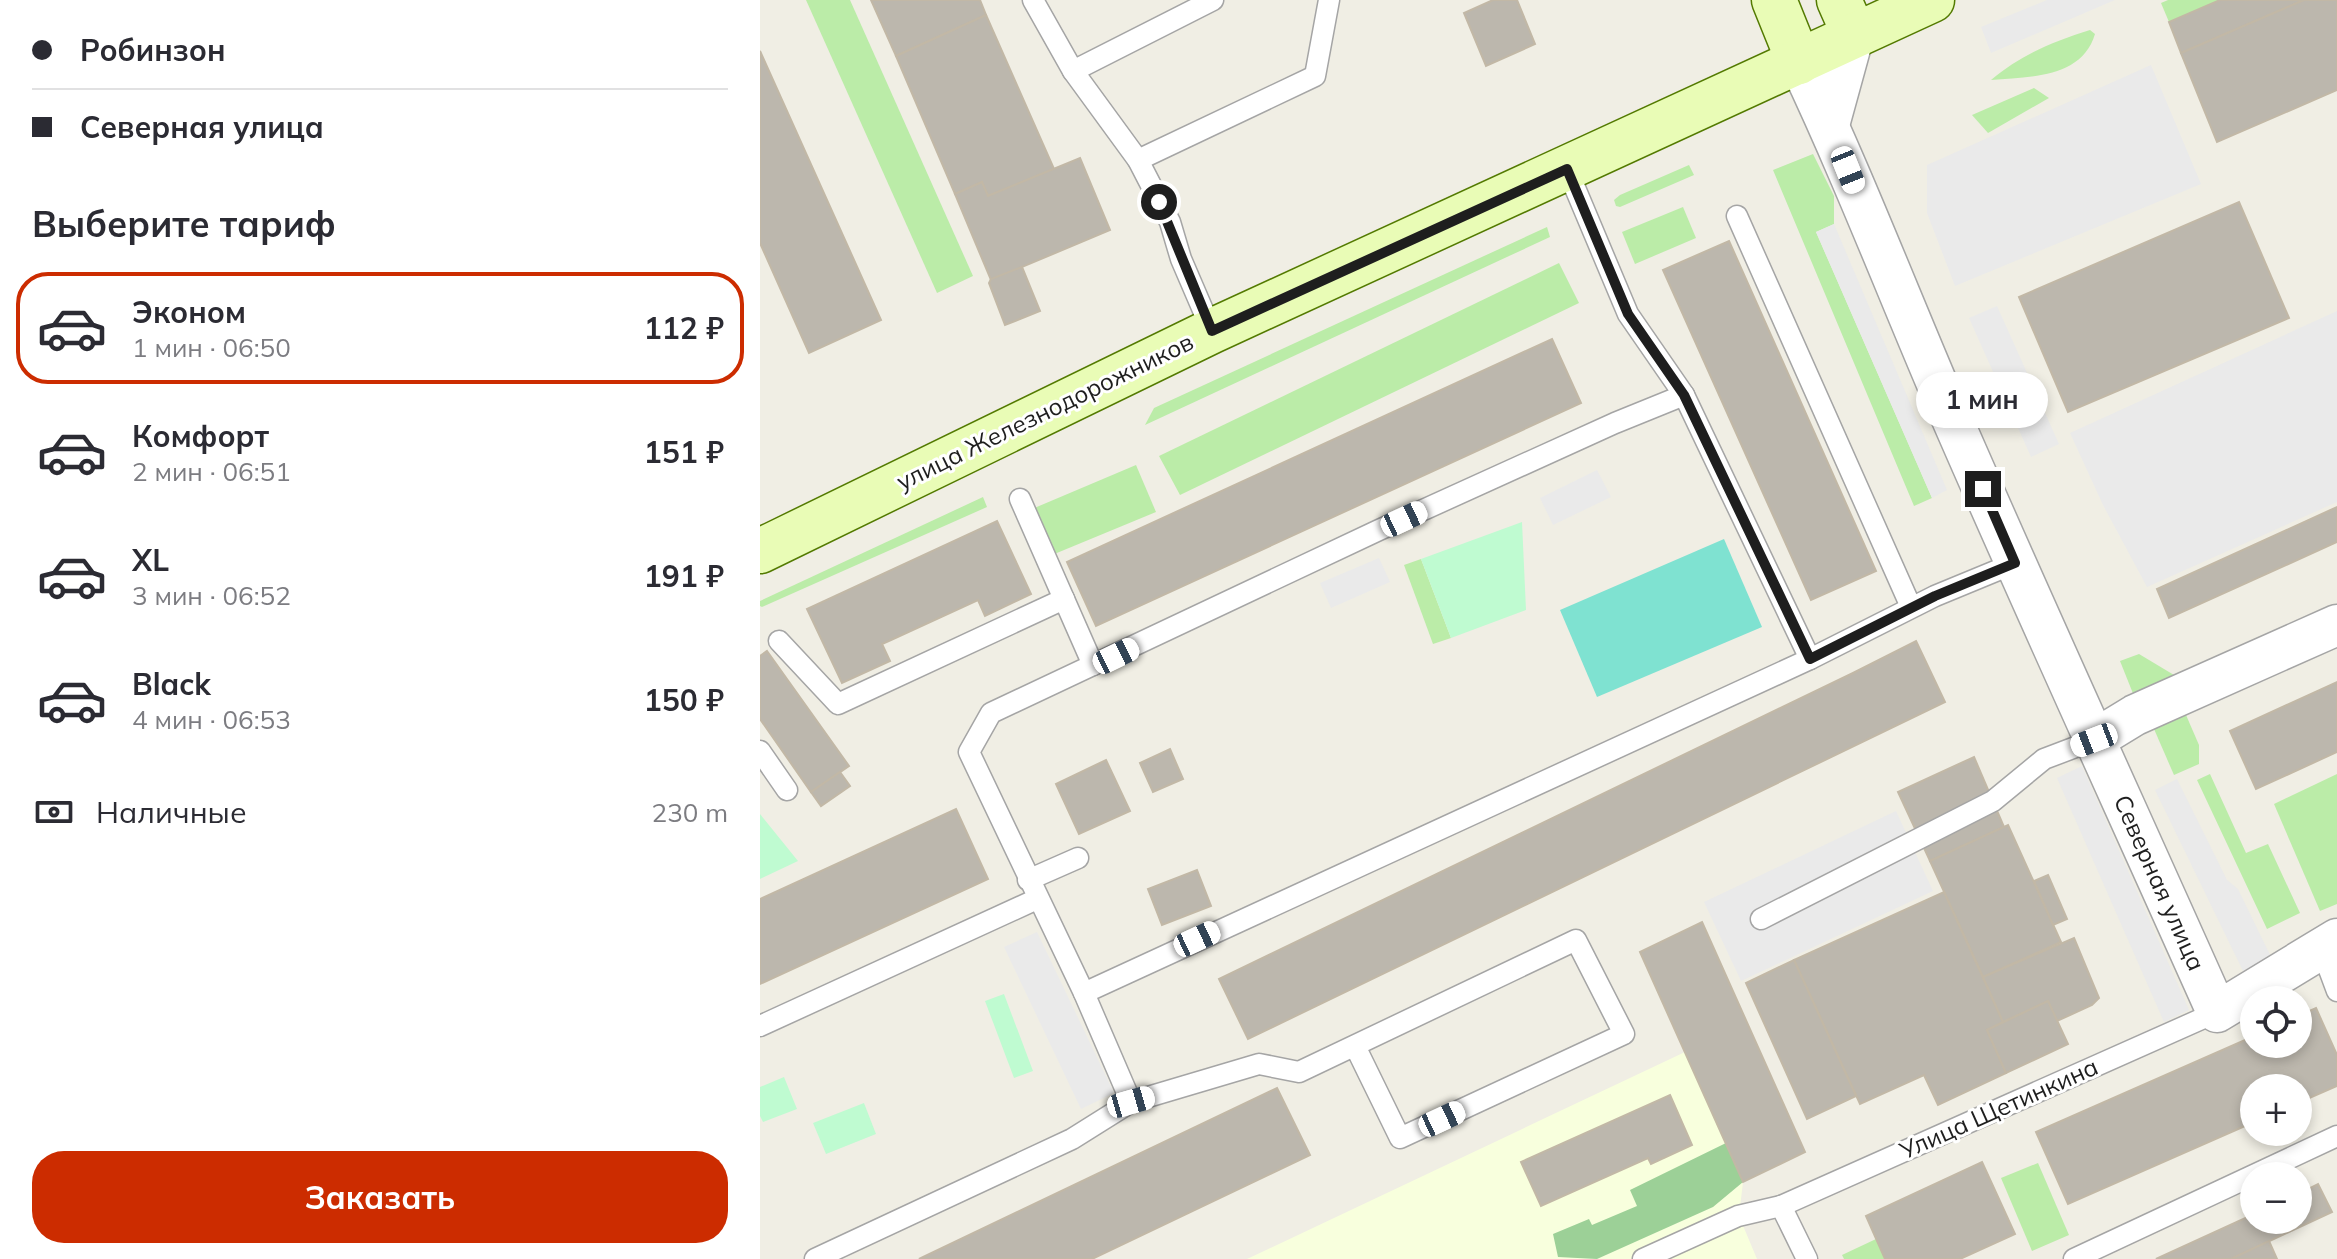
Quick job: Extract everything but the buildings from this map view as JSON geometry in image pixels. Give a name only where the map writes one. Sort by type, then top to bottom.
[{"type":"street","points":[[1774,0],[1799,62]]},
{"type":"street","name":"улица Железнодорожников","points":[[760,551],[1212,331],[1799,62],[1847,17],[1932,0]]},
{"type":"street","points":[[1829,125],[1847,17]]},
{"type":"street","name":"Северная улица","points":[[1799,62],[1829,125],[2015,563],[2217,1012]]},
{"type":"street","points":[[2094,740],[2135,715],[2337,625]]},
{"type":"street","points":[[2217,1012],[2329,943]]},
{"type":"lane","points":[[1033,0],[1073,71],[1138,160],[1170,222],[1181,259],[1212,331]]},
{"type":"lane","points":[[1073,71],[1212,0]]},
{"type":"lane","points":[[1138,160],[1315,76],[1329,0]]},
{"type":"lane","points":[[1567,169],[1628,314],[1684,395],[1810,659]]},
{"type":"lane","points":[[1737,216],[1911,607]]},
{"type":"lane","points":[[1131,1102],[1084,993],[1032,890],[969,752],[991,713],[1379,530],[1684,395]]},
{"type":"lane","points":[[1020,499],[1093,665]]},
{"type":"lane","points":[[1084,993],[1810,659],[1911,607],[2015,563]]},
{"type":"lane","points":[[779,641],[838,704],[1064,599]]},
{"type":"lane","points":[[1761,919],[1993,801],[2044,759],[2094,740]]},
{"type":"lane","points":[[760,751],[787,790]]},
{"type":"lane","points":[[760,1026],[1032,890],[1078,858]]},
{"type":"lane","points":[[815,1259],[1072,1139],[1131,1102],[1259,1064],[1299,1072],[1576,940],[1624,1034],[1400,1138],[1355,1046]]},
{"type":"lane","points":[[2329,943],[2337,991]]},
{"type":"lane","name":"Улица Щетинкина","points":[[1643,1259],[1738,1216],[1781,1206],[2217,1012]]},
{"type":"lane","points":[[2074,1259],[2337,1136]]},
{"type":"lane","points":[[1781,1206],[1807,1259]]},
{"type":"shaded area","points":[[2047,0],[2115,0],[1991,53],[1981,27]]},
{"type":"shaded area","points":[[2151,65],[2201,184],[1955,286],[1927,213],[1927,165]]},
{"type":"shaded area","points":[[1834,224],[1947,490],[1932,498],[1816,232]]},
{"type":"shaded area","points":[[1997,306],[2059,444],[2031,457],[1969,318]]},
{"type":"shaded area","points":[[2337,311],[2337,502],[2147,587],[2103,505],[2070,433]]},
{"type":"shaded area","points":[[1597,470],[1611,497],[1553,525],[1540,498]]},
{"type":"shaded area","points":[[1724,539],[1762,627],[1597,697],[1560,610]]},
{"type":"shaded area","points":[[1379,558],[1390,582],[1331,608],[1320,583]]},
{"type":"shaded area","points":[[2082,766],[2189,1010],[2164,1022],[2057,778]]},
{"type":"shaded area","points":[[2177,779],[2227,880],[2238,889],[2271,957],[2243,971],[2155,790]]},
{"type":"shaded area","points":[[1896,811],[1933,891],[1741,981],[1704,902]]},
{"type":"shaded area","points":[[1037,932],[1114,1093],[1081,1109],[1004,947]]},
{"type":"shaded area","points":[[1685,1052],[1743,1182],[1739,1216],[1757,1259],[1247,1259]]},
{"type":"green space","points":[[806,0],[850,0],[973,276],[937,293]]},
{"type":"green space","points":[[2168,0],[2220,0],[2169,22],[2161,3]]},
{"type":"green space","points":[[2090,30],[2095,34],[2088,48],[2067,67],[2038,76],[1991,80],[2038,50]]},
{"type":"green space","points":[[2034,88],[2049,98],[1988,133],[1972,115]]},
{"type":"green space","points":[[1813,154],[1834,196],[1834,224],[1816,232],[1932,498],[1914,506],[1773,170]]},
{"type":"green space","points":[[1689,165],[1694,175],[1620,207],[1616,206],[1614,200],[1620,195]]},
{"type":"green space","points":[[1683,207],[1696,238],[1635,264],[1622,232]]},
{"type":"green space","points":[[1547,227],[1550,237],[1145,425],[1154,408]]},
{"type":"green space","points":[[1559,263],[1579,303],[1180,495],[1159,456]]},
{"type":"green space","points":[[1136,465],[1156,512],[1052,555],[1032,509]]},
{"type":"green space","points":[[983,497],[987,507],[760,606],[760,601]]},
{"type":"green space","points":[[1522,522],[1526,610],[1451,638],[1421,559]]},
{"type":"green space","points":[[1421,559],[1451,638],[1433,644],[1404,565]]},
{"type":"green space","points":[[2139,654],[2179,678],[2134,696],[2120,661]]},
{"type":"green space","points":[[2186,715],[2199,745],[2199,764],[2174,775],[2154,729]]},
{"type":"green space","points":[[2210,774],[2246,853],[2268,844],[2300,913],[2267,929],[2197,780]]},
{"type":"green space","points":[[2337,774],[2337,904],[2320,911],[2274,804]]},
{"type":"green space","points":[[760,814],[798,861],[760,879]]},
{"type":"green space","points":[[1004,994],[1033,1071],[1014,1078],[985,1001]]},
{"type":"green space","points":[[784,1077],[797,1109],[763,1122],[760,1116],[760,1087]]},
{"type":"green space","points":[[864,1103],[876,1134],[826,1154],[813,1123]]},
{"type":"green space","points":[[1726,1143],[1743,1182],[1713,1207],[1597,1259],[1558,1257],[1553,1234],[1589,1219],[1592,1225],[1637,1206],[1630,1190]]},
{"type":"green space","points":[[2038,1163],[2069,1235],[2032,1251],[2001,1178]]},
{"type":"green space","points":[[1876,1239],[1885,1259],[1844,1259],[1842,1255]]},
{"type":"route","points":[[1159,202],[1170,222],[1181,259],[1212,331],[1567,169],[1628,314],[1684,395],[1810,659],[1935,596],[2015,563],[1983,489]]}]
